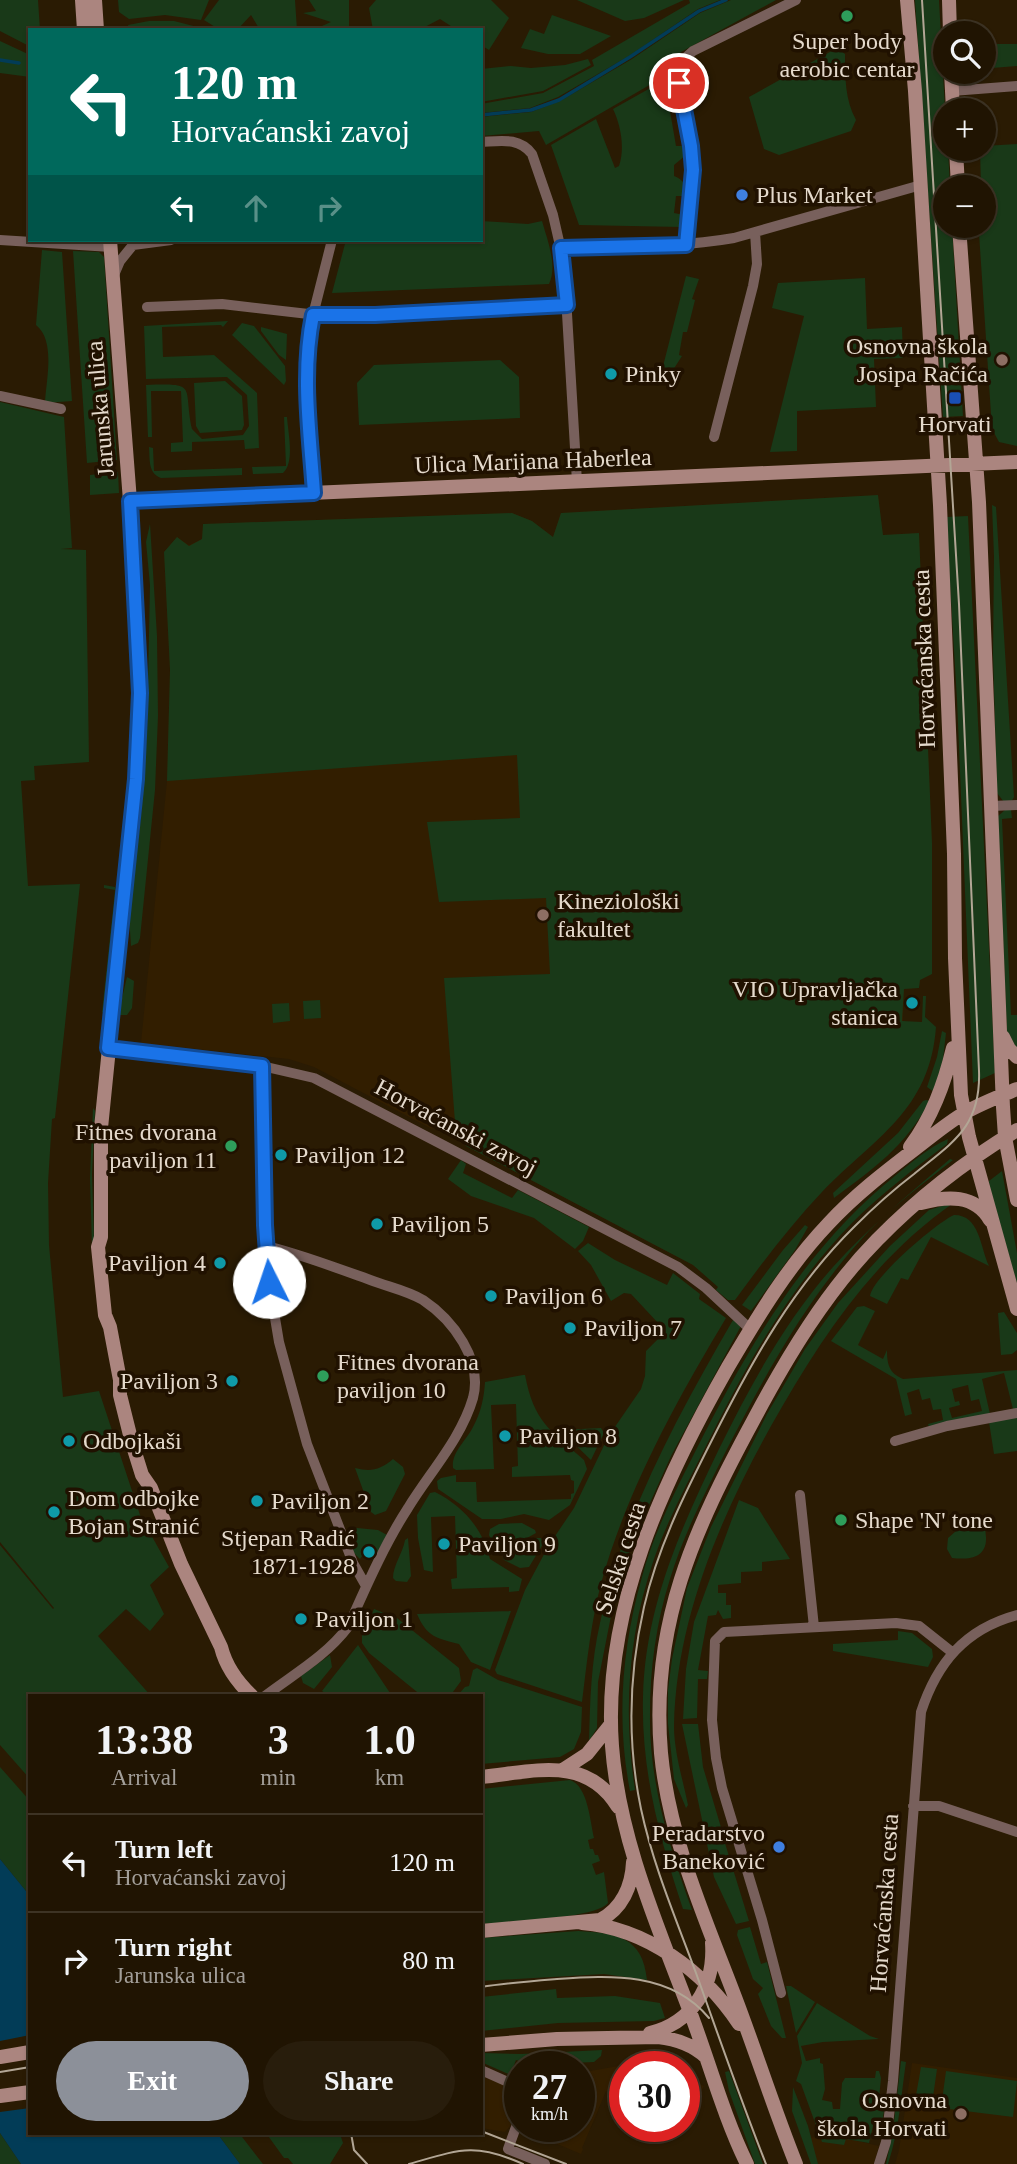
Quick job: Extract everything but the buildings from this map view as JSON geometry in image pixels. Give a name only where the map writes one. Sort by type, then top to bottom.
[{"type":"street","points":[[82,0],[84,28]]},
{"type":"street","points":[[94,0],[97,28]]},
{"type":"street","points":[[686,245],[693,170],[678,72],[683,60],[693,51],[796,0]]},
{"type":"street","name":"Horvaćanska cesta","points":[[907,0],[921,185],[937,467],[954,854],[960,1085],[975,1158],[1017,1309]]},
{"type":"street","points":[[949,0],[950,21]]},
{"type":"street","points":[[952,84],[952,98]]},
{"type":"street","points":[[952,91],[1017,86]]},
{"type":"street","points":[[483,142],[508,140],[526,146],[532,154],[561,248],[577,482]]},
{"type":"street","points":[[561,248],[686,245],[734,238],[921,185]]},
{"type":"street","points":[[714,437],[753,286],[757,264],[755,232]]},
{"type":"street","points":[[960,238],[979,502],[1003,1095],[1011,1133],[1017,1200]]},
{"type":"street","points":[[0,240],[28,241]]},
{"type":"street","name":"Jarunska ulica","points":[[111,242],[138,616],[140,693],[136,779],[100,1142],[101,1237],[111,1314],[110,1326],[120,1380],[127,1393],[151,1488],[181,1564],[221,1647],[224,1660],[236,1680],[251,1694]]},
{"type":"street","points":[[113,277],[130,242]]},
{"type":"street","points":[[314,493],[305,378],[313,315],[331,242]]},
{"type":"street","points":[[147,307],[222,304],[313,315],[375,315],[567,305]]},
{"type":"street","points":[[0,396],[61,410]]},
{"type":"street","name":"Ulica Marijana Haberlea","points":[[130,501],[1017,462]]},
{"type":"street","points":[[991,806],[1017,805]]},
{"type":"street","points":[[902,1159],[925,1126],[938,1099],[958,1030]]},
{"type":"street","points":[[1001,1032],[1009,1049],[1017,1057]]},
{"type":"street","name":"Horvaćanski zavoj","points":[[108,1048],[262,1066],[299,1073],[340,1089],[678,1267],[712,1292],[750,1329]]},
{"type":"street","points":[[262,1066],[269,1282],[279,1342],[307,1444],[353,1563],[366,1586]]},
{"type":"street","name":"Selska cesta","points":[[744,2161],[633,1854],[622,1814],[611,1724],[617,1651],[627,1595],[641,1550],[690,1437],[750,1329],[777,1287],[828,1224],[902,1159],[964,1113],[1017,1089]]},
{"type":"street","points":[[796,2164],[679,1842],[659,1729],[666,1633],[690,1548],[735,1454],[801,1336],[875,1242],[914,1206],[1011,1133]]},
{"type":"street","points":[[914,1206],[945,1199],[968,1200],[986,1212],[994,1228]]},
{"type":"street","points":[[267,1246],[303,1255],[421,1299],[445,1316],[464,1343],[475,1372],[473,1396],[460,1430],[407,1508],[348,1627],[338,1641],[268,1694]]},
{"type":"street","points":[[895,1441],[947,1426],[1017,1413]]},
{"type":"street","points":[[800,1495],[814,1627]]},
{"type":"street","name":"Horvaćanska cesta","points":[[879,2164],[886,2142],[893,2081],[921,1712],[936,1675],[953,1653],[985,1626],[1017,1615]]},
{"type":"street","points":[[781,1993],[722,1788],[716,1758],[712,1720],[715,1641],[724,1632],[911,1624],[930,1633],[953,1653]]},
{"type":"street","points":[[483,1777],[564,1769],[587,1754],[611,1724]]},
{"type":"street","points":[[564,1769],[601,1785],[622,1814]]},
{"type":"street","points":[[913,1806],[939,1806],[1017,1832]]},
{"type":"street","points":[[483,1931],[600,1920],[617,1907],[631,1883],[633,1854]]},
{"type":"street","points":[[582,1923],[623,1930],[668,1953],[706,1985],[733,2016],[761,2066]]},
{"type":"street","points":[[639,2036],[667,2028],[690,2012],[706,1985],[712,1949],[710,1931]]},
{"type":"street","points":[[483,2045],[639,2036],[670,2038],[689,2045],[706,2058]]},
{"type":"street","points":[[0,2057],[28,2052]]},
{"type":"street","points":[[483,2071],[504,2080]]},
{"type":"street","points":[[0,2096],[28,2092]]},
{"type":"street","points":[[511,2142],[508,2149],[545,2164]]},
{"type":"shaded area","name":"Kineziološki fakultet","points":[[878,495],[883,535],[919,533],[932,843],[932,974],[920,980],[919,988],[904,989],[903,1022],[719,1287],[693,1265],[466,1146],[452,1119],[435,1120],[432,1129],[314,1067],[289,1059],[141,1043],[167,781],[170,670],[164,552],[177,537],[189,545],[202,539],[203,524],[512,513],[532,521],[553,537],[561,513]]},
{"type":"shaded area","name":"Osnovna škola Horvati","points":[[912,2063],[1017,2078],[1017,2164],[895,2164]]},
{"type":"shaded area","points":[[609,2068],[609,2092],[606,2091],[595,2117],[595,2070]]},
{"type":"shaded area","points":[[483,2077],[504,2085],[504,2132],[483,2128]]},
{"type":"shaded area","points":[[802,2137],[845,2138],[879,2146],[874,2164],[811,2164]]},
{"type":"shaded area","points":[[552,2142],[585,2142],[581,2154]]},
{"type":"green space","points":[[0,0],[38,0],[40,28],[28,28],[28,45],[0,31]]},
{"type":"green space","points":[[118,0],[209,0],[201,20],[165,15],[129,19],[119,12]]},
{"type":"green space","points":[[219,0],[295,0],[297,28],[259,28],[251,15],[239,28],[217,28],[204,20]]},
{"type":"green space","points":[[309,0],[349,0],[349,28],[318,28],[331,22],[303,13],[316,11]]},
{"type":"green space","points":[[376,0],[491,0],[509,18],[489,50],[483,46],[483,28],[454,28],[440,19],[423,28],[373,28],[369,8]]},
{"type":"green space","points":[[577,0],[684,0],[644,18],[625,21]]},
{"type":"green space","points":[[689,0],[720,0],[698,9],[629,56],[558,97],[530,108],[483,113],[483,104],[543,93],[594,66],[592,60],[690,3]]},
{"type":"green space","points":[[731,0],[776,0],[681,52],[672,72],[546,145],[539,131],[483,136],[483,117],[531,112],[560,101],[632,59],[700,13]]},
{"type":"green space","points":[[915,0],[939,0],[940,21],[933,21],[933,84],[944,84],[944,98],[933,98],[933,161],[949,161],[949,175],[933,175],[933,238],[953,238],[963,416],[943,417]]},
{"type":"green space","points":[[552,15],[611,36],[580,54],[548,54],[521,48],[530,29],[544,34]]},
{"type":"green space","points":[[149,21],[174,21],[201,28],[129,28],[128,25]]},
{"type":"green space","points":[[0,41],[28,54],[28,77],[0,73]]},
{"type":"green space","points":[[996,44],[1017,44],[1017,66],[996,68]]},
{"type":"green space","points":[[837,48],[845,54],[848,96],[856,120],[851,131],[779,155],[764,149],[749,97]]},
{"type":"green space","points":[[588,59],[591,65],[543,91],[483,102],[483,69],[565,65]]},
{"type":"green space","points":[[670,77],[672,82],[663,84],[676,146],[686,146],[686,155],[674,165],[674,176],[682,181],[687,192],[687,196],[676,196],[674,213],[684,215],[682,227],[579,225],[551,145],[596,119],[615,168],[619,166],[621,137],[613,109]]},
{"type":"green space","name":"Osnovna škola Josipa Račića","points":[[1017,144],[1017,446],[999,442],[992,429],[980,238],[996,238],[996,175],[981,175],[980,161],[996,161],[996,145]]},
{"type":"green space","points":[[483,221],[528,224],[542,221],[549,244],[552,269],[549,284],[332,293],[345,242],[483,242]]},
{"type":"green space","points":[[42,250],[62,252],[72,401],[45,403],[48,351],[42,332],[36,325]]},
{"type":"green space","points":[[73,251],[99,252],[104,257],[117,460],[87,463]]},
{"type":"green space","points":[[686,276],[699,279],[692,299],[695,300],[687,332],[683,332],[679,355],[682,356],[673,370],[672,382],[660,378]]},
{"type":"green space","points":[[865,278],[867,329],[902,327],[903,358],[874,359],[876,407],[797,411],[797,451],[770,452],[804,316],[772,308],[778,283]]},
{"type":"green space","points":[[228,321],[223,327],[162,327],[163,357],[214,355],[257,393],[259,448],[245,449],[244,440],[192,442],[192,451],[171,452],[171,443],[183,442],[181,391],[151,391],[152,437],[148,437],[146,385],[174,385],[185,390],[192,429],[202,439],[243,435],[249,426],[247,395],[227,377],[146,379],[144,326]]},
{"type":"green space","points":[[242,323],[254,326],[285,366],[284,385],[232,335]]},
{"type":"green space","points":[[261,327],[287,334],[286,360],[279,355],[261,331]]},
{"type":"green space","points":[[500,360],[519,377],[520,418],[359,425],[357,383],[374,365]]},
{"type":"green space","points":[[225,381],[242,396],[242,430],[200,433],[196,426],[194,383]]},
{"type":"green space","points":[[0,402],[64,417],[72,548],[61,549],[86,550],[89,762],[34,766],[35,780],[21,781],[28,886],[80,884],[55,1118],[52,1119],[48,1183],[49,1245],[63,1397],[99,1391],[140,1515],[169,1567],[150,1585],[164,1614],[150,1631],[126,1609],[98,1636],[149,1694],[28,1694],[28,1777],[0,1745],[0,1545],[54,1608],[0,1542]]},
{"type":"green space","points":[[284,417],[287,417],[290,447],[287,468],[283,473],[253,474],[252,467],[286,466]]},
{"type":"green space","points":[[149,447],[153,448],[154,471],[242,468],[242,475],[161,478],[154,473],[152,469]]},
{"type":"green space","points":[[118,472],[119,493],[90,495],[90,475]]},
{"type":"green space","name":"Kineziološki fakultet","points":[[878,495],[883,535],[919,533],[932,843],[932,974],[920,980],[919,988],[904,989],[902,1021],[922,1022],[923,996],[926,996],[925,1017],[936,1027],[932,1056],[923,1081],[896,1121],[822,1192],[735,1300],[728,1300],[716,1290],[718,1287],[693,1265],[466,1146],[459,1137],[455,1122],[444,978],[550,974],[546,898],[439,902],[427,822],[520,818],[517,755],[167,781],[170,670],[164,552],[177,537],[189,546],[202,539],[203,524],[512,513],[532,521],[553,537],[561,513]]},
{"type":"green space","points":[[992,505],[996,507],[1014,797],[1010,804],[1004,802],[997,793]]},
{"type":"green space","points":[[968,516],[995,1073],[973,1083],[957,700],[946,517]]},
{"type":"green space","points":[[150,524],[157,636],[155,790],[140,938],[138,943],[131,946],[129,916],[141,816],[147,732],[150,585],[146,542]]},
{"type":"green space","points":[[1005,810],[1011,810],[1012,818],[1002,819],[1011,1015],[1017,1015],[1017,1052],[1007,1032],[998,816]]},
{"type":"green space","points":[[104,885],[115,887],[117,897],[105,1013],[102,1012],[115,890],[104,888]]},
{"type":"green space","points":[[127,977],[134,981],[132,1008],[127,1015],[118,1015]]},
{"type":"green space","points":[[320,1000],[321,1018],[304,1019],[303,1001]]},
{"type":"green space","points":[[289,1003],[290,1021],[273,1023],[272,1004]]},
{"type":"green space","points":[[942,1031],[946,1033],[943,1059],[934,1092],[927,1087]]},
{"type":"green space","points":[[926,1100],[930,1101],[899,1144],[876,1166],[834,1198],[833,1193],[898,1133]]},
{"type":"green space","points":[[93,1108],[95,1111],[92,1248],[90,1178]]},
{"type":"green space","points":[[948,1139],[947,1144],[864,1211],[808,1273],[753,1358],[678,1503],[645,1587],[633,1645],[629,1732],[635,1790],[630,1791],[622,1711],[630,1630],[647,1560],[674,1494],[717,1409],[759,1335],[807,1266],[864,1203],[914,1160]]},
{"type":"green space","points":[[950,1159],[953,1160],[902,1201]]},
{"type":"green space","points":[[461,1160],[466,1164],[463,1173],[512,1198],[518,1190],[589,1227],[583,1241],[575,1249],[534,1218],[471,1196],[448,1179]]},
{"type":"green space","points":[[1002,1171],[1017,1253],[1017,1284],[990,1189],[989,1181]]},
{"type":"green space","points":[[955,1202],[898,1249],[850,1303],[789,1394],[752,1461],[718,1533],[692,1609],[677,1686],[674,1736],[688,1805],[686,1808],[674,1779],[668,1724],[668,1690],[687,1588],[711,1527],[767,1414],[805,1349],[838,1303],[890,1246],[929,1210]]},
{"type":"green space","points":[[896,1206],[847,1256],[808,1308],[773,1364],[696,1512],[665,1596],[651,1680],[651,1739],[662,1814],[692,1910],[683,1909],[654,1805],[645,1752],[643,1697],[650,1632],[678,1540],[730,1427],[784,1332],[833,1267]]},
{"type":"green space","points":[[954,1215],[963,1216],[974,1226],[989,1266],[931,1237],[908,1280],[901,1278],[887,1304],[870,1296],[881,1277],[906,1252]]},
{"type":"green space","points":[[805,1225],[808,1227],[795,1250],[751,1311],[742,1305],[783,1250]]},
{"type":"green space","points":[[588,1243],[615,1260],[667,1285],[673,1273],[700,1294],[699,1299],[726,1318],[655,1445],[625,1512],[598,1595],[582,1702],[497,1674],[495,1670],[525,1590],[549,1545],[574,1508],[608,1437],[641,1389],[645,1376],[646,1351],[659,1338],[659,1324],[631,1294],[624,1293],[611,1301],[591,1265],[578,1251]]},
{"type":"green space","points":[[864,1306],[875,1311],[858,1345],[883,1359],[887,1350],[890,1368],[898,1377],[903,1379],[1017,1370],[1017,1408],[1013,1409],[1004,1373],[982,1379],[990,1414],[929,1427],[928,1424],[943,1420],[941,1409],[933,1410],[930,1398],[922,1400],[919,1389],[907,1393],[912,1414],[905,1416],[896,1379],[831,1341],[857,1307]],"holes":[[[968,1385],[971,1401],[979,1399],[982,1411],[952,1418],[949,1408],[960,1405],[959,1401],[955,1402],[952,1389]]]},
{"type":"green space","points":[[1004,1312],[1017,1333],[1017,1350],[1012,1354],[1001,1355],[998,1313]]},
{"type":"green space","points":[[733,1320],[742,1324],[671,1456],[632,1543],[611,1616],[598,1682],[597,1728],[589,1741],[591,1682],[597,1638],[623,1543],[654,1467]]},
{"type":"green space","points":[[525,1375],[539,1415],[553,1432],[584,1460],[587,1469],[570,1505],[549,1520],[524,1514],[501,1519],[482,1519],[438,1489],[437,1481],[456,1475],[456,1482],[476,1482],[477,1502],[571,1499],[571,1494],[574,1493],[574,1481],[570,1475],[512,1477],[512,1467],[518,1466],[516,1404],[491,1405],[494,1469],[453,1468],[454,1457],[478,1416],[485,1382]]},
{"type":"green space","points":[[1017,1417],[1017,1451],[994,1454],[989,1422]]},
{"type":"green space","points":[[601,1428],[604,1433],[591,1460],[560,1430]]},
{"type":"green space","points":[[393,1459],[403,1467],[405,1474],[386,1511],[375,1515],[371,1512],[355,1468],[375,1469]]},
{"type":"green space","points":[[435,1492],[463,1511],[477,1528],[490,1559],[522,1579],[519,1591],[509,1592],[509,1587],[452,1589],[451,1579],[457,1578],[455,1516],[431,1517],[433,1572],[424,1570],[417,1515],[430,1493]]},
{"type":"green space","points":[[739,1500],[758,1508],[790,1559],[762,1562],[762,1571],[741,1572],[741,1583],[718,1585],[718,1593],[726,1593],[726,1605],[731,1605],[731,1618],[723,1619],[718,1610],[716,1615],[708,1616],[698,1670],[708,1671],[707,1679],[698,1679],[697,1718],[683,1719],[686,1669],[694,1622]]},
{"type":"green space","points":[[971,1518],[981,1519],[984,1523],[984,1549],[970,1558],[952,1558],[947,1549],[948,1538]]},
{"type":"green space","points":[[522,1523],[536,1533],[498,1554],[489,1535],[490,1529],[499,1524]]},
{"type":"green space","points":[[357,1528],[378,1530],[387,1535],[376,1556],[374,1550],[366,1550],[360,1559],[354,1553],[346,1531]]},
{"type":"green space","points":[[408,1538],[411,1576],[407,1582],[396,1581],[393,1578],[395,1568]]},
{"type":"green space","points":[[541,1538],[543,1544],[529,1567],[520,1568],[504,1560],[503,1557],[508,1551]]},
{"type":"green space","points":[[374,1609],[397,1618],[459,1668],[461,1681],[451,1694],[420,1694],[369,1653],[362,1643],[362,1636]]},
{"type":"green space","points":[[511,1611],[490,1670],[471,1662],[459,1644],[438,1638],[429,1632],[417,1614]]},
{"type":"green space","points":[[898,1631],[912,1633],[932,1649],[933,1657],[928,1667],[833,1651],[833,1644],[898,1640]]},
{"type":"green space","points":[[358,1645],[391,1694],[327,1694],[322,1691]]},
{"type":"green space","points":[[330,1655],[332,1667],[314,1689],[303,1683],[301,1676]]},
{"type":"green space","points":[[477,1668],[498,1680],[582,1707],[581,1732],[574,1749],[560,1757],[483,1764],[483,1694],[459,1694],[469,1686],[473,1670]]},
{"type":"green space","points":[[682,1724],[698,1724],[703,1767],[723,1834],[706,1839]]},
{"type":"green space","points":[[0,1767],[28,1799],[28,1894],[0,1859]]},
{"type":"green space","points":[[570,1780],[576,1784],[581,1789],[587,1805],[594,1838],[588,1840],[590,1849],[598,1855],[600,1861],[592,1864],[596,1875],[604,1872],[608,1903],[586,1913],[569,1916],[483,1924],[483,1789]]},
{"type":"green space","points":[[724,1840],[749,1921],[736,1924],[714,1877],[707,1844]]},
{"type":"green space","points":[[750,1927],[761,1964],[767,1962],[786,2038],[782,2038],[771,2026],[758,1994],[763,1988],[753,1979],[737,1935],[738,1930]]},
{"type":"green space","points":[[578,1931],[605,1933],[626,1940],[634,1946],[640,1954],[647,1980],[604,1974],[483,1981],[483,1938]]},
{"type":"green space","points":[[786,1986],[791,1986],[815,2002],[796,2033]]},
{"type":"green space","points":[[556,1989],[557,1998],[615,1996],[660,2003],[665,2018],[654,2021],[558,2023],[483,2031],[483,1997]]},
{"type":"green space","points":[[817,2003],[879,2039],[801,2046],[806,2061],[820,2058],[825,2089],[822,2100],[832,2102],[833,2109],[840,2109],[842,2083],[845,2078],[875,2078],[876,2071],[879,2071],[881,2078],[878,2109],[884,2111],[882,2123],[874,2122],[869,2143],[846,2139],[844,2145],[822,2142],[801,2084],[796,2081],[802,2063],[797,2036]]},
{"type":"green space","points":[[602,2050],[601,2056],[595,2061],[595,2051],[582,2051]]},
{"type":"green space","points":[[483,2053],[504,2054],[504,2072],[483,2063]]},
{"type":"green space","points":[[901,2061],[906,2062],[899,2113],[892,2152],[886,2164],[893,2131]]},
{"type":"green space","points":[[921,2067],[937,2069],[932,2104],[915,2101]]},
{"type":"green space","points":[[729,2071],[763,2164],[755,2164],[729,2091],[725,2072]]},
{"type":"green space","points":[[946,2071],[1017,2081],[1013,2117],[941,2108]]},
{"type":"green space","points":[[793,2087],[808,2126],[818,2164],[811,2164],[792,2111]]},
{"type":"green space","points":[[0,2133],[21,2164],[0,2164]]},
{"type":"green space","points":[[218,2135],[241,2135],[263,2164],[240,2164]]},
{"type":"green space","points":[[267,2135],[339,2135],[343,2143],[330,2164],[293,2164],[288,2158],[284,2158]]},
{"type":"water","points":[[0,1859],[28,1894],[28,2135],[218,2135],[240,2164],[21,2164],[0,2133]]},
{"type":"pier","points":[[28,2035],[28,2108],[0,2112],[0,2041]]},
{"type":"waterway","points":[[483,115],[531,110],[559,100],[699,11],[726,0]]},
{"type":"waterway","points":[[0,60],[19,63]]},
{"type":"tram line","points":[[766,2164],[666,1892],[646,1830],[633,1758],[633,1682],[644,1607],[665,1541],[683,1498],[759,1353],[793,1300],[832,1250],[898,1186],[962,1132],[970,1120],[978,1090],[959,604],[922,0]]},
{"type":"tram line","points":[[483,1987],[519,1982],[619,1977],[658,1984],[677,1992],[694,2003],[709,2018]]},
{"type":"tram line","points":[[0,2072],[28,2067]]},
{"type":"tram line","points":[[483,2132],[566,2164]]},
{"type":"tram line","points":[[351,2135],[354,2150],[367,2164]]},
{"type":"tram line","points":[[409,2164],[466,2150],[491,2153],[523,2164]]},
{"type":"place","name":"Super body aerobic centar","points":[[847,16]]},
{"type":"place","name":"Plus Market","points":[[742,195]]},
{"type":"place","name":"Osnovna škola Josipa Račića","points":[[1002,360]]},
{"type":"place","name":"Pinky","points":[[611,374]]},
{"type":"place","name":"Horvati","points":[[955,398]]},
{"type":"place","name":"Kineziološki fakultet","points":[[543,915]]},
{"type":"place","name":"VIO Upravljačka stanica","points":[[912,1003]]},
{"type":"place","name":"Fitnes dvorana paviljon 11","points":[[231,1146]]},
{"type":"place","name":"Paviljon 12","points":[[281,1155]]},
{"type":"place","name":"Paviljon 5","points":[[377,1224]]},
{"type":"place","name":"Paviljon 4","points":[[220,1263]]},
{"type":"place","name":"Paviljon 6","points":[[491,1296]]},
{"type":"place","name":"Paviljon 7","points":[[570,1328]]},
{"type":"place","name":"Fitnes dvorana paviljon 10","points":[[323,1376]]},
{"type":"place","name":"Paviljon 3","points":[[232,1381]]},
{"type":"place","name":"Paviljon 8","points":[[505,1436]]},
{"type":"place","name":"Odbojkaši","points":[[69,1441]]},
{"type":"place","name":"Paviljon 2","points":[[257,1501]]},
{"type":"place","name":"Dom odbojke Bojan Stranić","points":[[54,1512]]},
{"type":"place","name":"Shape 'N' tone","points":[[841,1520]]},
{"type":"place","name":"Paviljon 9","points":[[444,1544]]},
{"type":"place","name":"Stjepan Radić 1871-1928","points":[[369,1552]]},
{"type":"place","name":"Paviljon 1","points":[[301,1619]]},
{"type":"place","name":"Peradarstvo Baneković","points":[[779,1847]]},
{"type":"place","name":"Osnovna škola Horvati","points":[[961,2114]]},
{"type":"route","points":[[269,1282],[260,1081],[262,1066],[108,1048],[136,779],[140,693],[130,501],[314,493],[305,378],[313,315],[375,315],[567,305],[561,248],[686,245],[693,170],[687,119],[679,83]]}]
